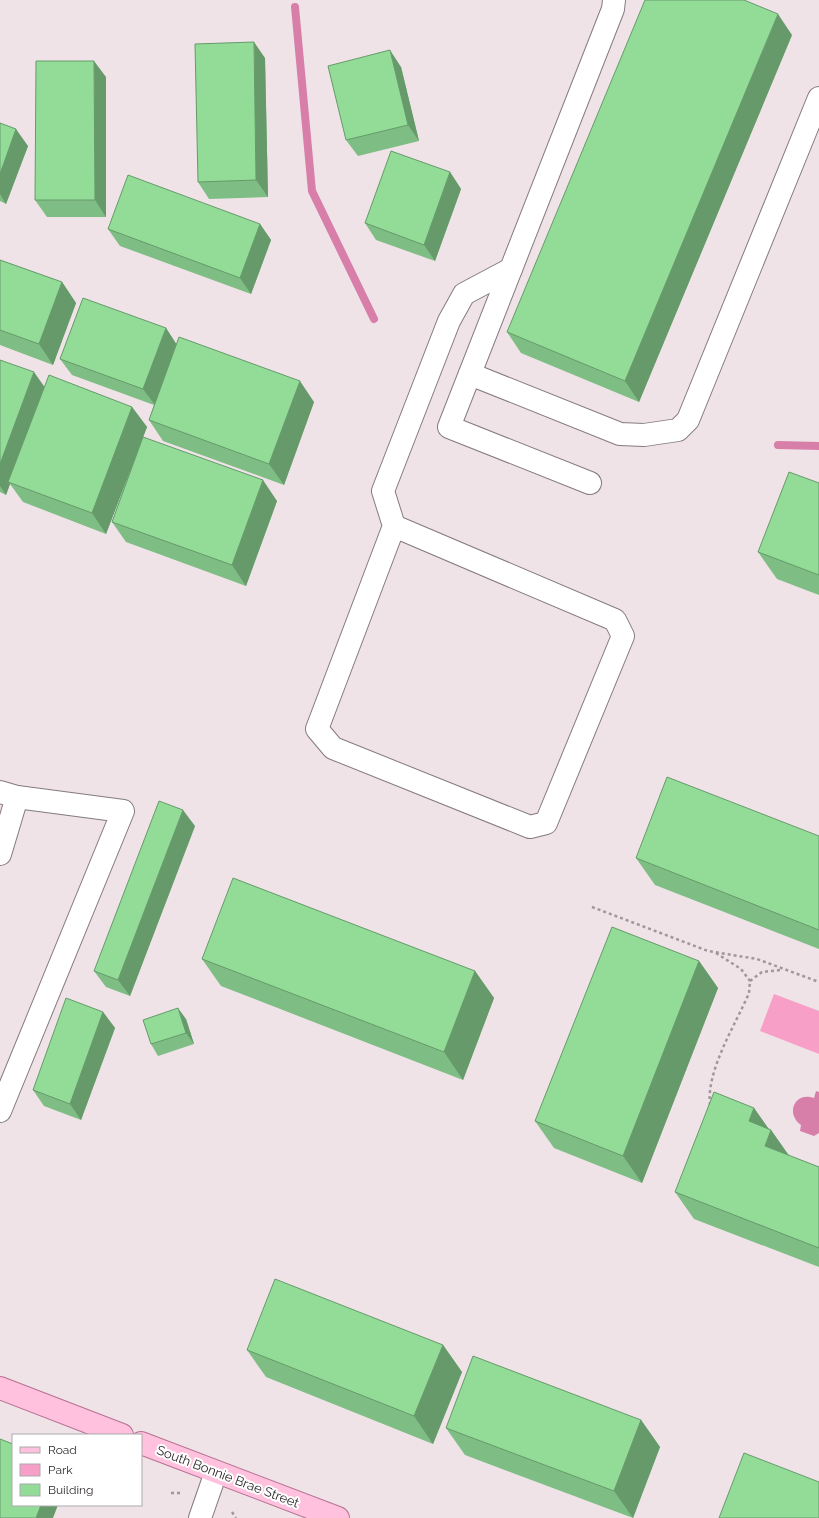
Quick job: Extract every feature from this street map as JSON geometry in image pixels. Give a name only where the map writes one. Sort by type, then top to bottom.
[{"type":"main road","points":[[0,1388],[119,1434]]},
{"type":"main road","name":"South Bonnie Brae Street","points":[[142,1442],[338,1518]]},
{"type":"street","points":[[590,483],[449,427],[613,9],[614,0]]},
{"type":"street","points":[[470,374],[620,434],[644,435],[678,430],[688,420],[819,98]]},
{"type":"street","points":[[394,526],[615,620],[623,636],[546,823],[530,827],[333,748],[317,730],[394,526],[383,491],[449,321],[464,294],[511,269]]},
{"type":"street","points":[[0,854],[8,794],[123,810],[7,1074],[0,1111]]},
{"type":"street","points":[[200,1518],[216,1472]]},
{"type":"path","points":[[592,908],[701,949],[757,959],[819,982]]},
{"type":"path","points":[[714,952],[727,958],[741,969],[750,981]]},
{"type":"path","points":[[711,1111],[709,1096],[717,1063],[746,998],[750,981],[762,972],[783,969]]},
{"type":"path","points":[[171,1493],[181,1493]]},
{"type":"path","points":[[232,1512],[236,1518]]},
{"type":"green space","points":[[774,994],[819,1011],[819,1054],[760,1031]]},
{"type":"shaded area","points":[[816,1091],[819,1092],[819,1133],[814,1136],[800,1131],[801,1125],[796,1120],[793,1109],[797,1100],[807,1097],[814,1098]]},
{"type":"building","points":[[645,0],[744,0],[778,14],[625,381],[507,332]]},
{"type":"building","points":[[254,42],[256,180],[198,182],[195,44]]},
{"type":"building","points":[[390,50],[408,125],[346,140],[328,66]]},
{"type":"building","points":[[36,61],[94,61],[95,200],[35,200]]},
{"type":"building","points":[[0,123],[16,129],[0,174]]},
{"type":"building","points":[[391,151],[450,172],[424,245],[365,223]]},
{"type":"building","points":[[128,175],[260,224],[240,278],[108,229]]},
{"type":"building","points":[[0,260],[62,282],[39,344],[0,330]]},
{"type":"building","points":[[83,298],[166,328],[143,389],[60,359]]},
{"type":"building","points":[[179,337],[300,381],[269,464],[149,420]]},
{"type":"building","points":[[0,360],[34,372],[0,464]]},
{"type":"building","points":[[49,375],[132,407],[92,513],[8,482]]},
{"type":"building","points":[[143,437],[263,480],[232,565],[112,522]]},
{"type":"building","points":[[789,472],[819,483],[819,575],[758,552]]},
{"type":"building","points":[[667,777],[819,836],[819,930],[636,858]]},
{"type":"building","points":[[159,801],[183,810],[118,980],[94,971]]},
{"type":"building","points":[[233,878],[475,971],[444,1052],[202,959]]},
{"type":"building","points":[[612,927],[699,961],[623,1156],[535,1121]]},
{"type":"building","points":[[66,998],[103,1012],[70,1104],[33,1090]]},
{"type":"building","points":[[178,1008],[186,1033],[151,1044],[143,1020]]},
{"type":"building","points":[[714,1092],[754,1108],[749,1121],[771,1130],[765,1146],[819,1167],[819,1248],[675,1192]]},
{"type":"building","points":[[275,1279],[443,1345],[414,1416],[247,1350]]},
{"type":"building","points":[[473,1356],[641,1420],[614,1491],[446,1428]]},
{"type":"building","points":[[0,1439],[12,1444],[12,1506],[41,1506],[36,1518],[0,1518]]},
{"type":"building","points":[[744,1453],[819,1482],[819,1518],[719,1518]]},
{"type":"waterway","points":[[295,7],[312,191],[374,319]]},
{"type":"waterway","points":[[778,445],[819,446]]}]
